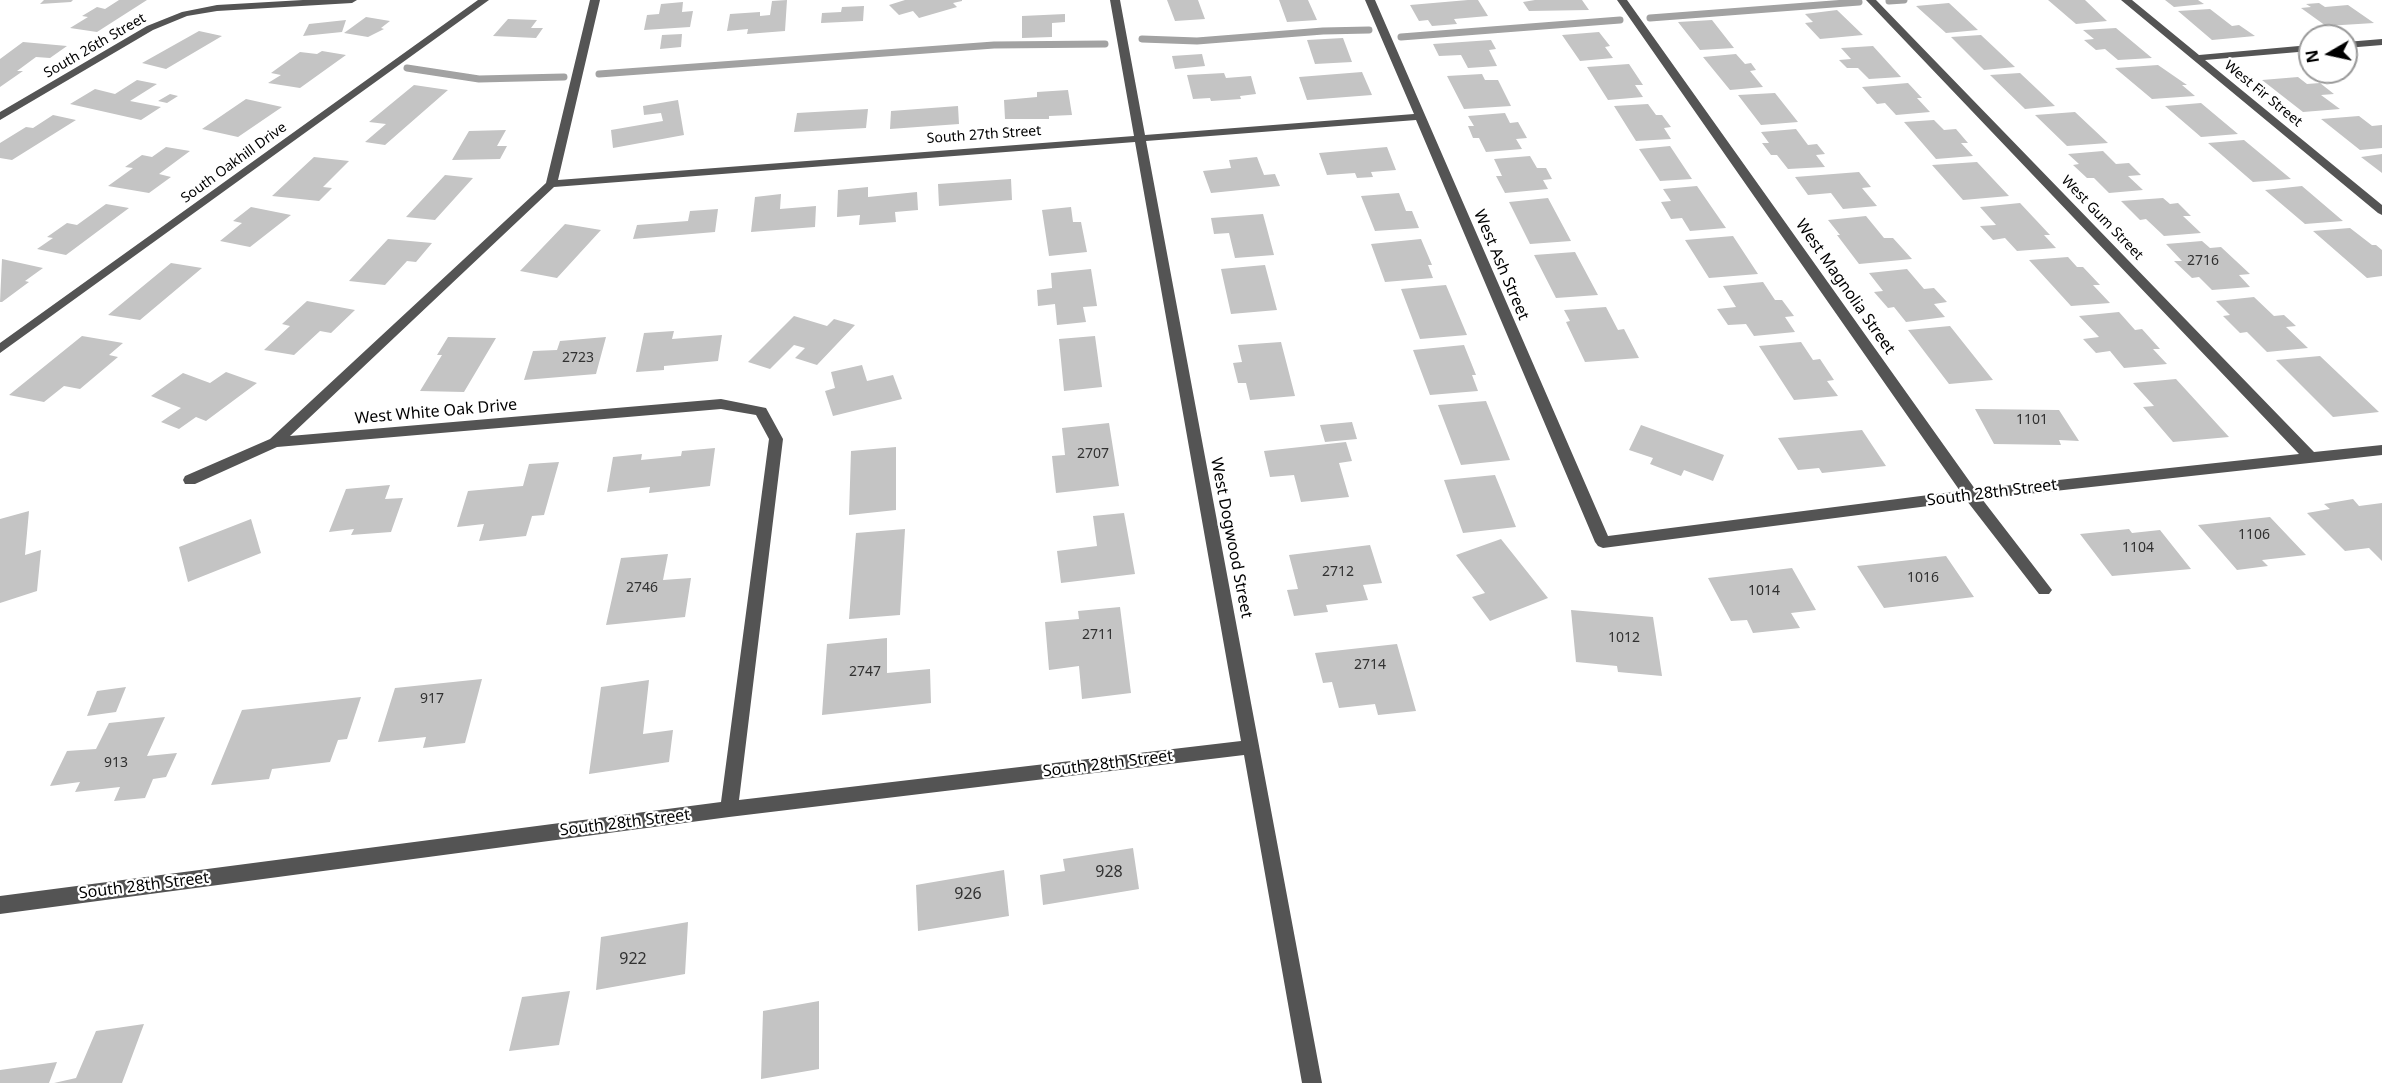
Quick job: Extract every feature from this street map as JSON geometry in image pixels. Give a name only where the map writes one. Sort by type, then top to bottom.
[{"type":"street","name":"South 26th Street","points":[[0,117],[150,28],[185,14],[217,8],[352,0]]},
{"type":"street","name":"South Oakhill Drive","points":[[0,349],[484,0]]},
{"type":"street","points":[[190,480],[275,442],[550,184],[595,0]]},
{"type":"street","name":"West Dogwood Street","points":[[1115,0],[1312,1083]]},
{"type":"street","name":"West Ash Street","points":[[1370,0],[1603,542]]},
{"type":"street","name":"West Magnolia Street","points":[[1622,0],[1971,495],[2044,590]]},
{"type":"street","name":"West Gum Street","points":[[1871,0],[2310,457]]},
{"type":"street","name":"West Fir Street","points":[[2126,0],[2382,211]]},
{"type":"street","points":[[2358,44],[2382,42]]},
{"type":"street","points":[[2195,58],[2298,49]]},
{"type":"street","name":"South 27th Street","points":[[550,184],[1419,117]]},
{"type":"street","name":"West White Oak Drive","points":[[275,442],[721,404],[761,411],[776,439],[729,809]]},
{"type":"street","name":"South 28th Street","points":[[1603,542],[1971,495],[2382,450]]},
{"type":"street","name":"South 28th Street","points":[[0,905],[729,809],[1252,747]]},
{"type":"building","points":[[44,0],[73,0],[40,4]]},
{"type":"building","points":[[119,0],[147,0],[97,32],[70,28],[88,17],[82,16],[97,7],[105,9]]},
{"type":"building","points":[[787,0],[785,31],[747,34],[748,29],[727,31],[730,14],[760,12],[760,16],[770,15],[772,1]]},
{"type":"building","points":[[905,0],[962,1],[953,3],[957,7],[919,18],[913,11],[899,15],[889,5]]},
{"type":"building","points":[[1167,0],[1198,0],[1205,19],[1175,21]]},
{"type":"building","points":[[1279,0],[1308,0],[1317,20],[1287,22]]},
{"type":"building","points":[[1478,0],[1488,16],[1454,19],[1457,24],[1432,26],[1428,20],[1419,21],[1410,5]]},
{"type":"building","points":[[1582,0],[1589,10],[1529,11],[1523,2]]},
{"type":"building","points":[[2048,0],[2085,0],[2107,21],[2076,24]]},
{"type":"building","points":[[2165,0],[2198,0],[2204,4],[2174,7]]},
{"type":"building","points":[[683,2],[682,12],[693,11],[690,27],[644,30],[647,15],[659,14],[661,4]]},
{"type":"building","points":[[1949,3],[1978,30],[1946,33],[1916,6]]},
{"type":"building","points":[[2319,3],[2325,7],[2348,5],[2374,23],[2323,24],[2301,8],[2311,7],[2306,4]]},
{"type":"building","points":[[864,6],[863,21],[821,23],[822,13],[841,12],[842,7]]},
{"type":"building","points":[[2210,9],[2232,26],[2239,25],[2255,36],[2212,40],[2178,11]]},
{"type":"building","points":[[1837,10],[1863,35],[1820,39],[1805,23],[1813,22],[1805,14]]},
{"type":"building","points":[[1065,14],[1065,22],[1052,23],[1052,37],[1022,38],[1022,16]]},
{"type":"building","points":[[366,17],[390,21],[381,28],[384,29],[368,37],[344,33]]},
{"type":"building","points":[[508,19],[537,20],[531,28],[543,28],[536,38],[493,36]]},
{"type":"building","points":[[346,20],[342,32],[303,36],[309,24]]},
{"type":"building","points":[[1712,20],[1734,48],[1700,50],[1678,22]]},
{"type":"building","points":[[2116,28],[2152,58],[2118,60],[2105,49],[2096,50],[2084,40],[2094,39],[2083,30]]},
{"type":"building","points":[[199,31],[222,36],[166,69],[142,63]]},
{"type":"building","points":[[1599,32],[1610,46],[1605,47],[1613,58],[1580,61],[1562,35]]},
{"type":"building","points":[[682,34],[681,47],[660,49],[662,35]]},
{"type":"building","points":[[1981,35],[2015,67],[1984,70],[1951,37]]},
{"type":"building","points":[[1343,38],[1352,62],[1315,64],[1307,40]]},
{"type":"building","points":[[1491,40],[1496,49],[1489,50],[1497,66],[1468,68],[1461,55],[1439,56],[1433,44]]},
{"type":"building","points":[[23,42],[67,46],[50,58],[36,57],[17,71],[23,71],[0,87],[0,59]]},
{"type":"building","points":[[1873,46],[1901,77],[1869,79],[1858,68],[1847,68],[1839,60],[1851,59],[1841,48]]},
{"type":"building","points":[[322,51],[346,55],[300,88],[268,83],[281,75],[271,73],[300,52],[317,54]]},
{"type":"building","points":[[1202,54],[1205,66],[1175,69],[1172,56]]},
{"type":"building","points":[[1736,54],[1745,64],[1751,63],[1756,70],[1750,71],[1763,87],[1730,90],[1703,57]]},
{"type":"building","points":[[1629,64],[1643,85],[1635,85],[1643,97],[1608,100],[1587,67]]},
{"type":"building","points":[[2158,65],[2187,85],[2182,85],[2195,96],[2152,99],[2115,68]]},
{"type":"building","points":[[1362,72],[1372,95],[1307,100],[1299,77]]},
{"type":"building","points":[[1224,73],[1226,78],[1251,76],[1256,94],[1240,96],[1241,99],[1211,101],[1210,98],[1193,99],[1187,75]]},
{"type":"building","points":[[2020,73],[2055,106],[2025,109],[1990,75]]},
{"type":"building","points":[[1482,74],[1485,80],[1498,80],[1511,106],[1464,109],[1447,76]]},
{"type":"building","points":[[2298,77],[2298,84],[2321,84],[2334,94],[2321,95],[2340,109],[2303,112],[2262,80]]},
{"type":"building","points":[[137,80],[157,84],[130,101],[161,107],[141,120],[70,104],[95,89],[115,94]]},
{"type":"building","points":[[1908,83],[1922,98],[1917,98],[1930,112],[1896,115],[1885,103],[1877,104],[1862,87]]},
{"type":"building","points":[[414,85],[448,90],[385,145],[365,142],[386,124],[369,122]]},
{"type":"building","points":[[1068,90],[1072,115],[1049,116],[1049,119],[1005,119],[1004,100],[1037,97],[1037,92]]},
{"type":"building","points":[[1775,93],[1798,122],[1761,125],[1738,95]]},
{"type":"building","points":[[170,94],[178,96],[167,103],[158,101]]},
{"type":"building","points":[[246,99],[282,107],[238,137],[202,129]]},
{"type":"building","points":[[678,100],[684,135],[613,148],[611,130],[663,121],[661,113],[644,115],[643,106]]},
{"type":"building","points":[[2201,103],[2238,134],[2201,137],[2165,106]]},
{"type":"building","points":[[1648,104],[1656,115],[1662,115],[1671,127],[1664,128],[1671,139],[1636,141],[1614,106]]},
{"type":"building","points":[[958,106],[959,124],[890,129],[891,111]]},
{"type":"building","points":[[868,109],[866,128],[794,132],[797,113]]},
{"type":"building","points":[[2075,112],[2108,143],[2067,146],[2035,115]]},
{"type":"building","points":[[1505,113],[1510,123],[1518,122],[1527,138],[1516,139],[1522,149],[1486,152],[1479,138],[1473,138],[1468,126],[1474,126],[1468,116]]},
{"type":"building","points":[[53,115],[76,120],[12,160],[0,158],[0,143],[26,127],[33,128]]},
{"type":"building","points":[[2359,116],[2372,126],[2382,125],[2382,148],[2360,150],[2321,119]]},
{"type":"building","points":[[1934,120],[1944,130],[1956,129],[1968,143],[1961,143],[1973,156],[1936,159],[1904,122]]},
{"type":"building","points":[[1796,129],[1808,145],[1817,144],[1825,154],[1816,155],[1825,167],[1788,169],[1777,155],[1771,155],[1762,143],[1769,143],[1761,132]]},
{"type":"building","points":[[506,130],[497,146],[507,146],[500,159],[452,160],[469,131]]},
{"type":"building","points":[[2244,140],[2291,179],[2253,182],[2208,143]]},
{"type":"building","points":[[1670,146],[1692,179],[1660,181],[1639,149]]},
{"type":"building","points":[[166,147],[190,151],[159,174],[171,177],[149,193],[108,186],[133,168],[125,167],[142,155],[152,157]]},
{"type":"building","points":[[1387,147],[1396,170],[1371,172],[1373,177],[1357,178],[1355,173],[1327,175],[1319,153]]},
{"type":"building","points":[[2103,151],[2116,164],[2129,163],[2141,175],[2128,176],[2143,190],[2109,193],[2094,178],[2087,178],[2073,165],[2079,164],[2068,154]]},
{"type":"building","points":[[2382,154],[2382,173],[2361,157]]},
{"type":"building","points":[[1530,156],[1537,168],[1546,168],[1552,179],[1543,180],[1548,189],[1505,193],[1496,176],[1502,176],[1494,159]]},
{"type":"building","points":[[314,157],[349,161],[323,187],[332,188],[319,201],[272,196]]},
{"type":"building","points":[[1257,157],[1264,175],[1275,174],[1280,186],[1211,193],[1203,171],[1231,168],[1229,160]]},
{"type":"building","points":[[1977,162],[2009,196],[1963,200],[1932,165]]},
{"type":"building","points":[[1859,172],[1871,187],[1862,188],[1877,206],[1843,209],[1831,193],[1808,195],[1795,177]]},
{"type":"building","points":[[445,175],[473,178],[435,220],[406,217]]},
{"type":"building","points":[[1011,179],[1012,200],[939,206],[938,184]]},
{"type":"building","points":[[1697,186],[1726,228],[1690,231],[1682,218],[1671,219],[1661,202],[1671,201],[1663,189]]},
{"type":"building","points":[[2302,186],[2343,221],[2305,224],[2265,190]]},
{"type":"building","points":[[868,187],[868,197],[917,192],[918,210],[895,212],[896,222],[859,225],[860,215],[837,217],[838,190]]},
{"type":"building","points":[[1399,193],[1406,211],[1412,211],[1419,228],[1375,231],[1361,196]]},
{"type":"building","points":[[781,194],[780,209],[816,206],[815,227],[751,232],[755,197]]},
{"type":"building","points":[[1548,198],[1571,241],[1530,244],[1509,202]]},
{"type":"building","points":[[2163,198],[2170,204],[2178,203],[2191,216],[2183,216],[2201,233],[2164,236],[2146,219],[2140,220],[2121,201]]},
{"type":"building","points":[[2020,203],[2050,235],[2044,235],[2056,248],[2017,251],[2005,238],[1993,240],[1980,226],[1996,225],[1980,207]]},
{"type":"building","points":[[106,204],[129,208],[66,255],[37,249],[53,238],[47,237],[67,223],[77,225]]},
{"type":"building","points":[[251,207],[291,215],[250,247],[220,241],[242,223],[233,221]]},
{"type":"building","points":[[1071,207],[1073,222],[1081,222],[1087,252],[1049,256],[1042,210]]},
{"type":"building","points":[[718,209],[715,232],[633,239],[637,225],[688,221],[690,211]]},
{"type":"building","points":[[1263,214],[1274,255],[1235,258],[1229,233],[1214,234],[1211,218]]},
{"type":"building","points":[[1866,216],[1884,238],[1893,238],[1912,259],[1859,264],[1828,220]]},
{"type":"building","points":[[565,224],[601,230],[557,278],[520,271]]},
{"type":"building","points":[[2350,228],[2382,250],[2382,276],[2367,278],[2313,231]]},
{"type":"building","points":[[1733,236],[1758,274],[1709,278],[1685,240]]},
{"type":"building","points":[[388,239],[432,243],[416,262],[407,261],[385,285],[349,281]]},
{"type":"building","points":[[1421,239],[1432,265],[1428,265],[1433,278],[1385,282],[1371,244]]},
{"type":"building","points":[[2202,241],[2210,248],[2221,247],[2250,274],[2239,275],[2250,287],[2212,290],[2199,277],[2192,278],[2174,261],[2182,261],[2166,244]]},
{"type":"building","points":[[1575,252],[1598,295],[1556,298],[1534,255]]},
{"type":"building","points":[[2068,257],[2077,267],[2083,267],[2100,285],[2093,285],[2110,303],[2071,306],[2029,260]]},
{"type":"building","points":[[2,259],[43,268],[25,281],[29,282],[0,302]]},
{"type":"building","points":[[171,263],[202,268],[140,320],[108,315]]},
{"type":"building","points":[[1265,265],[1277,310],[1231,314],[1221,269]]},
{"type":"building","points":[[1091,269],[1097,306],[1083,307],[1086,322],[1057,325],[1055,304],[1038,306],[1037,290],[1052,288],[1051,273]]},
{"type":"building","points":[[1907,269],[1924,289],[1934,288],[1947,302],[1934,304],[1945,317],[1906,322],[1894,307],[1888,308],[1874,292],[1883,291],[1869,273]]},
{"type":"building","points":[[1763,282],[1775,300],[1782,300],[1794,316],[1785,317],[1795,332],[1754,336],[1746,324],[1728,325],[1717,309],[1736,307],[1723,286]]},
{"type":"building","points":[[1446,285],[1467,335],[1420,339],[1401,289]]},
{"type":"building","points":[[2254,297],[2274,316],[2284,315],[2296,326],[2286,327],[2308,348],[2267,352],[2247,332],[2240,333],[2223,316],[2230,315],[2216,301]]},
{"type":"building","points":[[307,301],[355,310],[331,333],[320,331],[294,355],[264,350],[290,326],[282,324]]},
{"type":"building","points":[[1606,307],[1618,330],[1624,329],[1639,358],[1585,362],[1566,322],[1570,321],[1564,310]]},
{"type":"building","points":[[2119,312],[2135,330],[2142,329],[2160,349],[2153,349],[2167,364],[2124,368],[2110,351],[2096,353],[2083,339],[2099,337],[2079,316]]},
{"type":"building","points":[[794,316],[827,326],[834,319],[855,325],[817,365],[795,358],[805,348],[794,345],[770,369],[748,362]]},
{"type":"building","points":[[1950,326],[1993,380],[1949,384],[1908,330]]},
{"type":"building","points":[[674,331],[672,339],[722,335],[718,361],[664,366],[664,370],[636,372],[644,333]]},
{"type":"building","points":[[82,336],[123,343],[109,355],[118,357],[80,389],[64,386],[44,402],[9,395]]},
{"type":"building","points":[[1095,336],[1102,387],[1064,391],[1059,339]]},
{"type":"building","points":[[448,337],[496,338],[464,392],[420,391],[442,355],[437,355]]},
{"type":"building","points":[[606,337],[596,374],[524,380],[533,351],[557,350],[560,341]]},
{"type":"building","points":[[1281,342],[1295,396],[1250,400],[1246,383],[1238,383],[1233,363],[1242,362],[1238,345]]},
{"type":"building","points":[[1801,342],[1813,360],[1820,359],[1834,380],[1827,381],[1838,396],[1794,400],[1759,346]]},
{"type":"building","points":[[1464,345],[1476,375],[1472,375],[1478,391],[1430,395],[1413,350]]},
{"type":"building","points":[[2320,356],[2379,412],[2333,417],[2276,360]]},
{"type":"building","points":[[862,365],[867,381],[893,375],[902,399],[833,416],[825,391],[835,388],[831,372]]},
{"type":"building","points":[[226,372],[257,383],[206,421],[196,417],[179,429],[161,422],[181,408],[151,396],[183,373],[210,383]]},
{"type":"building","points":[[2176,379],[2229,437],[2173,442],[2143,407],[2154,406],[2133,383]]},
{"type":"building","points":[[1486,401],[1510,460],[1461,465],[1438,405]]},
{"type":"building","points":[[1975,409],[2059,410],[2079,441],[2059,440],[2061,445],[1994,444]]},
{"type":"building","points":[[1352,422],[1357,439],[1325,442],[1320,425]]},
{"type":"building","points":[[1109,423],[1119,486],[1056,493],[1052,456],[1065,455],[1062,428]]},
{"type":"building","points":[[1641,425],[1724,455],[1713,481],[1684,470],[1681,476],[1650,464],[1653,458],[1629,450]]},
{"type":"building","points":[[1862,430],[1886,466],[1822,473],[1819,468],[1798,470],[1778,438]]},
{"type":"building","points":[[1346,442],[1352,461],[1339,463],[1349,497],[1301,502],[1294,475],[1270,477],[1264,451]]},
{"type":"building","points":[[896,447],[896,510],[849,515],[851,451]]},
{"type":"building","points":[[715,448],[710,486],[649,493],[650,487],[607,492],[613,457],[642,454],[641,460],[681,456],[682,451]]},
{"type":"building","points":[[559,462],[544,515],[532,516],[526,536],[479,541],[484,524],[457,527],[468,491],[523,486],[529,464]]},
{"type":"building","points":[[1495,475],[1516,527],[1463,533],[1444,480]]},
{"type":"building","points":[[390,485],[385,499],[403,498],[391,532],[351,535],[354,529],[329,532],[346,489]]},
{"type":"building","points":[[2353,499],[2359,506],[2382,503],[2382,561],[2369,548],[2345,551],[2307,513],[2330,509],[2324,504]]},
{"type":"building","points":[[29,511],[25,555],[41,550],[37,591],[0,603],[0,519]]},
{"type":"building","points":[[1124,513],[1135,574],[1061,583],[1057,551],[1097,546],[1093,516]]},
{"type":"building","points":[[2270,517],[2306,555],[2262,560],[2268,566],[2237,570],[2198,525]]},
{"type":"building","points":[[251,519],[261,553],[188,582],[179,547]]},
{"type":"building","points":[[905,529],[900,615],[849,619],[856,533]]},
{"type":"building","points":[[2129,529],[2132,533],[2160,530],[2191,569],[2112,576],[2080,534]]},
{"type":"building","points":[[1501,539],[1548,598],[1490,621],[1472,597],[1485,593],[1456,555]]},
{"type":"building","points":[[1370,545],[1382,583],[1363,585],[1368,600],[1326,605],[1328,612],[1294,616],[1287,590],[1298,589],[1289,555]]},
{"type":"building","points":[[668,554],[663,580],[691,578],[685,617],[606,625],[621,558]]},
{"type":"building","points":[[1946,556],[1974,597],[1884,608],[1857,566]]},
{"type":"building","points":[[1792,568],[1816,610],[1791,613],[1800,628],[1753,633],[1747,620],[1731,621],[1708,578]]},
{"type":"building","points":[[1120,607],[1131,693],[1082,699],[1079,666],[1049,670],[1045,622],[1079,619],[1078,611]]},
{"type":"building","points":[[1571,610],[1653,617],[1662,676],[1618,672],[1617,666],[1576,662]]},
{"type":"building","points":[[887,638],[887,673],[930,669],[931,703],[822,715],[827,644]]},
{"type":"building","points":[[1397,644],[1416,711],[1378,715],[1375,704],[1339,708],[1332,682],[1323,683],[1315,653]]},
{"type":"building","points":[[482,679],[465,743],[423,748],[426,737],[378,742],[395,688]]},
{"type":"building","points":[[649,680],[643,734],[673,730],[669,762],[589,774],[601,687]]},
{"type":"building","points":[[126,687],[116,712],[87,716],[97,691]]},
{"type":"building","points":[[361,697],[347,739],[338,740],[330,762],[272,769],[269,779],[211,785],[242,710]]},
{"type":"building","points":[[165,717],[147,756],[177,753],[166,777],[153,779],[145,798],[114,801],[120,787],[75,792],[80,782],[50,786],[67,751],[96,749],[109,723]]},
{"type":"building","points":[[1133,848],[1139,889],[1043,905],[1040,875],[1065,871],[1063,859]]},
{"type":"building","points":[[1004,870],[1009,916],[918,931],[916,885]]},
{"type":"building","points":[[688,922],[685,974],[596,990],[601,937]]},
{"type":"building","points":[[570,991],[559,1045],[509,1051],[522,997]]},
{"type":"building","points":[[819,1001],[819,1069],[761,1079],[763,1011]]},
{"type":"building","points":[[144,1024],[122,1083],[54,1083],[76,1078],[96,1031]]},
{"type":"building","points":[[57,1062],[49,1083],[0,1083],[0,1070]]},
{"type":"waterway","points":[[1889,1],[1904,0]]},
{"type":"waterway","points":[[1650,18],[1859,2]]},
{"type":"waterway","points":[[1401,37],[1620,20]]},
{"type":"waterway","points":[[1142,39],[1197,41],[1323,31],[1369,30]]},
{"type":"waterway","points":[[599,74],[994,45],[1105,44]]},
{"type":"waterway","points":[[407,68],[479,79],[564,77]]}]
